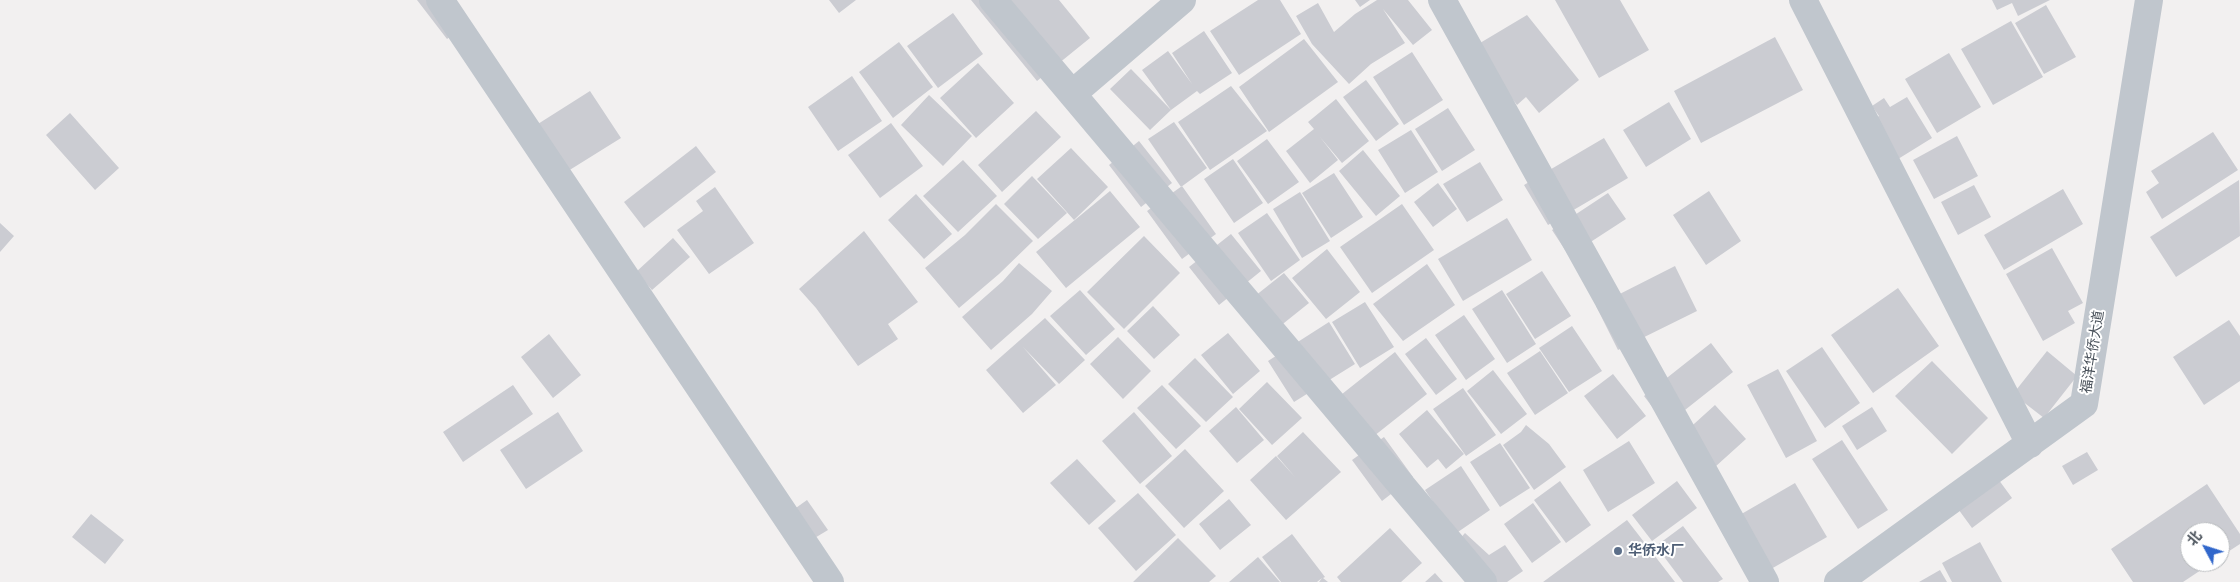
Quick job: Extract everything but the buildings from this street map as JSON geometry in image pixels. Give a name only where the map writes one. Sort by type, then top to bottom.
[{"type":"street","points":[[440,0],[830,582]]},
{"type":"street","points":[[993,0],[1483,582]]},
{"type":"street","points":[[1072,94],[1182,0]]},
{"type":"street","points":[[1442,0],[1765,582]]},
{"type":"street","points":[[1804,0],[2030,444]]},
{"type":"street","name":"福洋华侨大道","points":[[1838,582],[2084,404],[2149,0]]},
{"type":"place","name":"华侨水厂","points":[[1618,551]]}]
